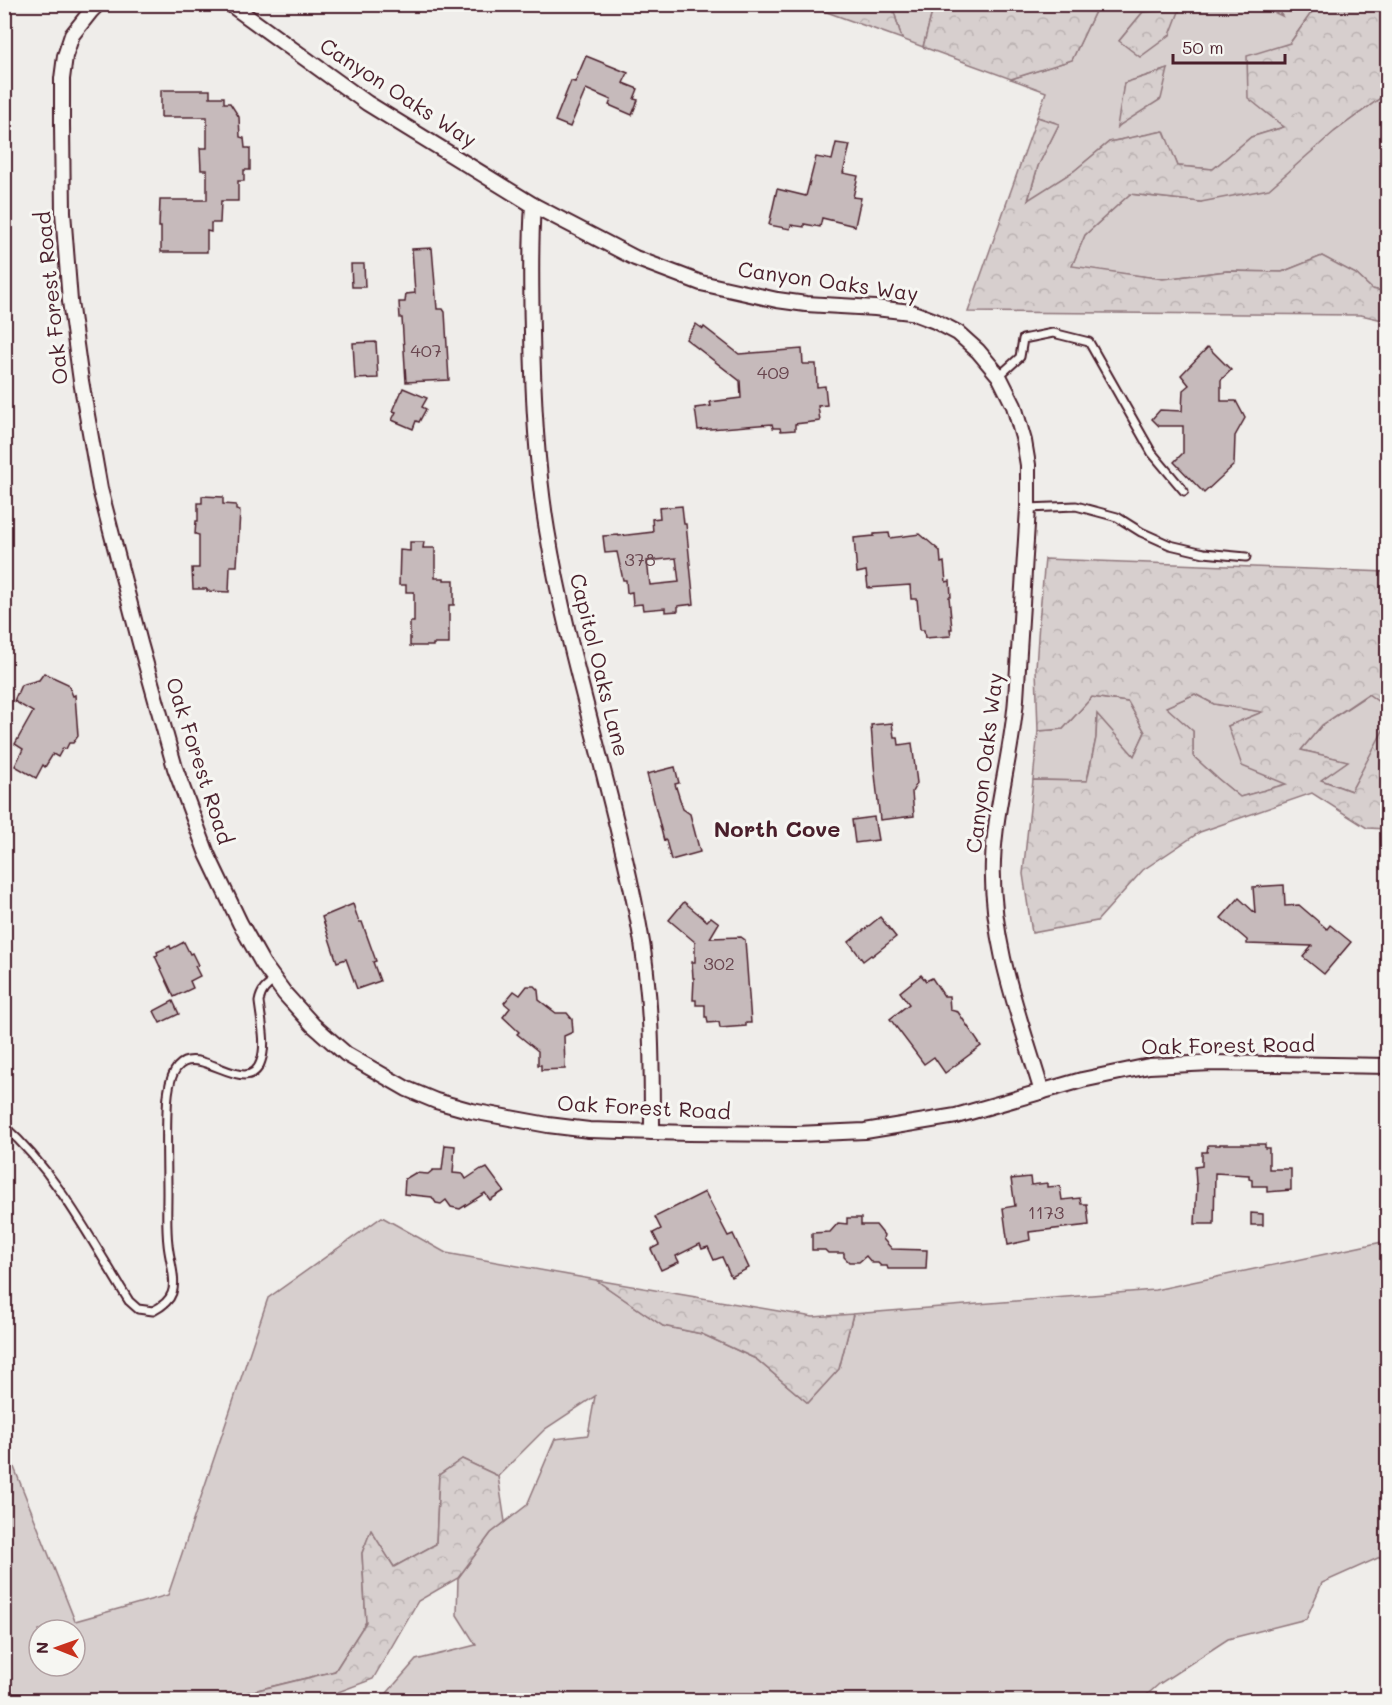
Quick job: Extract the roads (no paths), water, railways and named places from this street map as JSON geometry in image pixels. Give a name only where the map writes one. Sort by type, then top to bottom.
[{"type":"street","name":"Oak Forest Road","points":[[98,4],[72,35],[65,56],[62,79],[62,125],[63,212],[69,301],[100,489],[175,768],[207,854],[262,964],[313,1025],[346,1054],[406,1089],[436,1101],[472,1111],[548,1125],[589,1130],[797,1134],[864,1131],[956,1116],[1092,1077],[1149,1066],[1212,1063],[1388,1066]]},
{"type":"street","name":"Canyon Oaks Way","points":[[230,4],[367,103],[533,205],[635,258],[701,283],[787,302],[912,312],[958,333],[978,351],[999,376],[1014,406],[1024,441],[1028,465],[1028,508],[1016,709],[996,828],[993,890],[1003,964],[1042,1092]]},
{"type":"street","name":"Capitol Oaks Lane","points":[[533,205],[532,356],[540,480],[564,617],[639,922],[647,983],[652,1054],[652,1132]]},
{"type":"lane","points":[[999,376],[1020,357],[1023,339],[1053,333],[1089,342],[1152,453],[1184,491]]},
{"type":"lane","points":[[1028,508],[1076,506],[1117,517],[1141,532],[1170,544],[1204,553],[1246,557]]},
{"type":"lane","points":[[4,1126],[38,1160],[56,1184],[129,1301],[138,1309],[153,1311],[169,1300],[174,1285],[167,1242],[168,1095],[174,1072],[180,1065],[194,1060],[237,1075],[247,1075],[254,1071],[260,1065],[263,1046],[260,995],[264,988],[275,981]]},
{"type":"district","name":"North Cove","points":[[777,829]]}]
